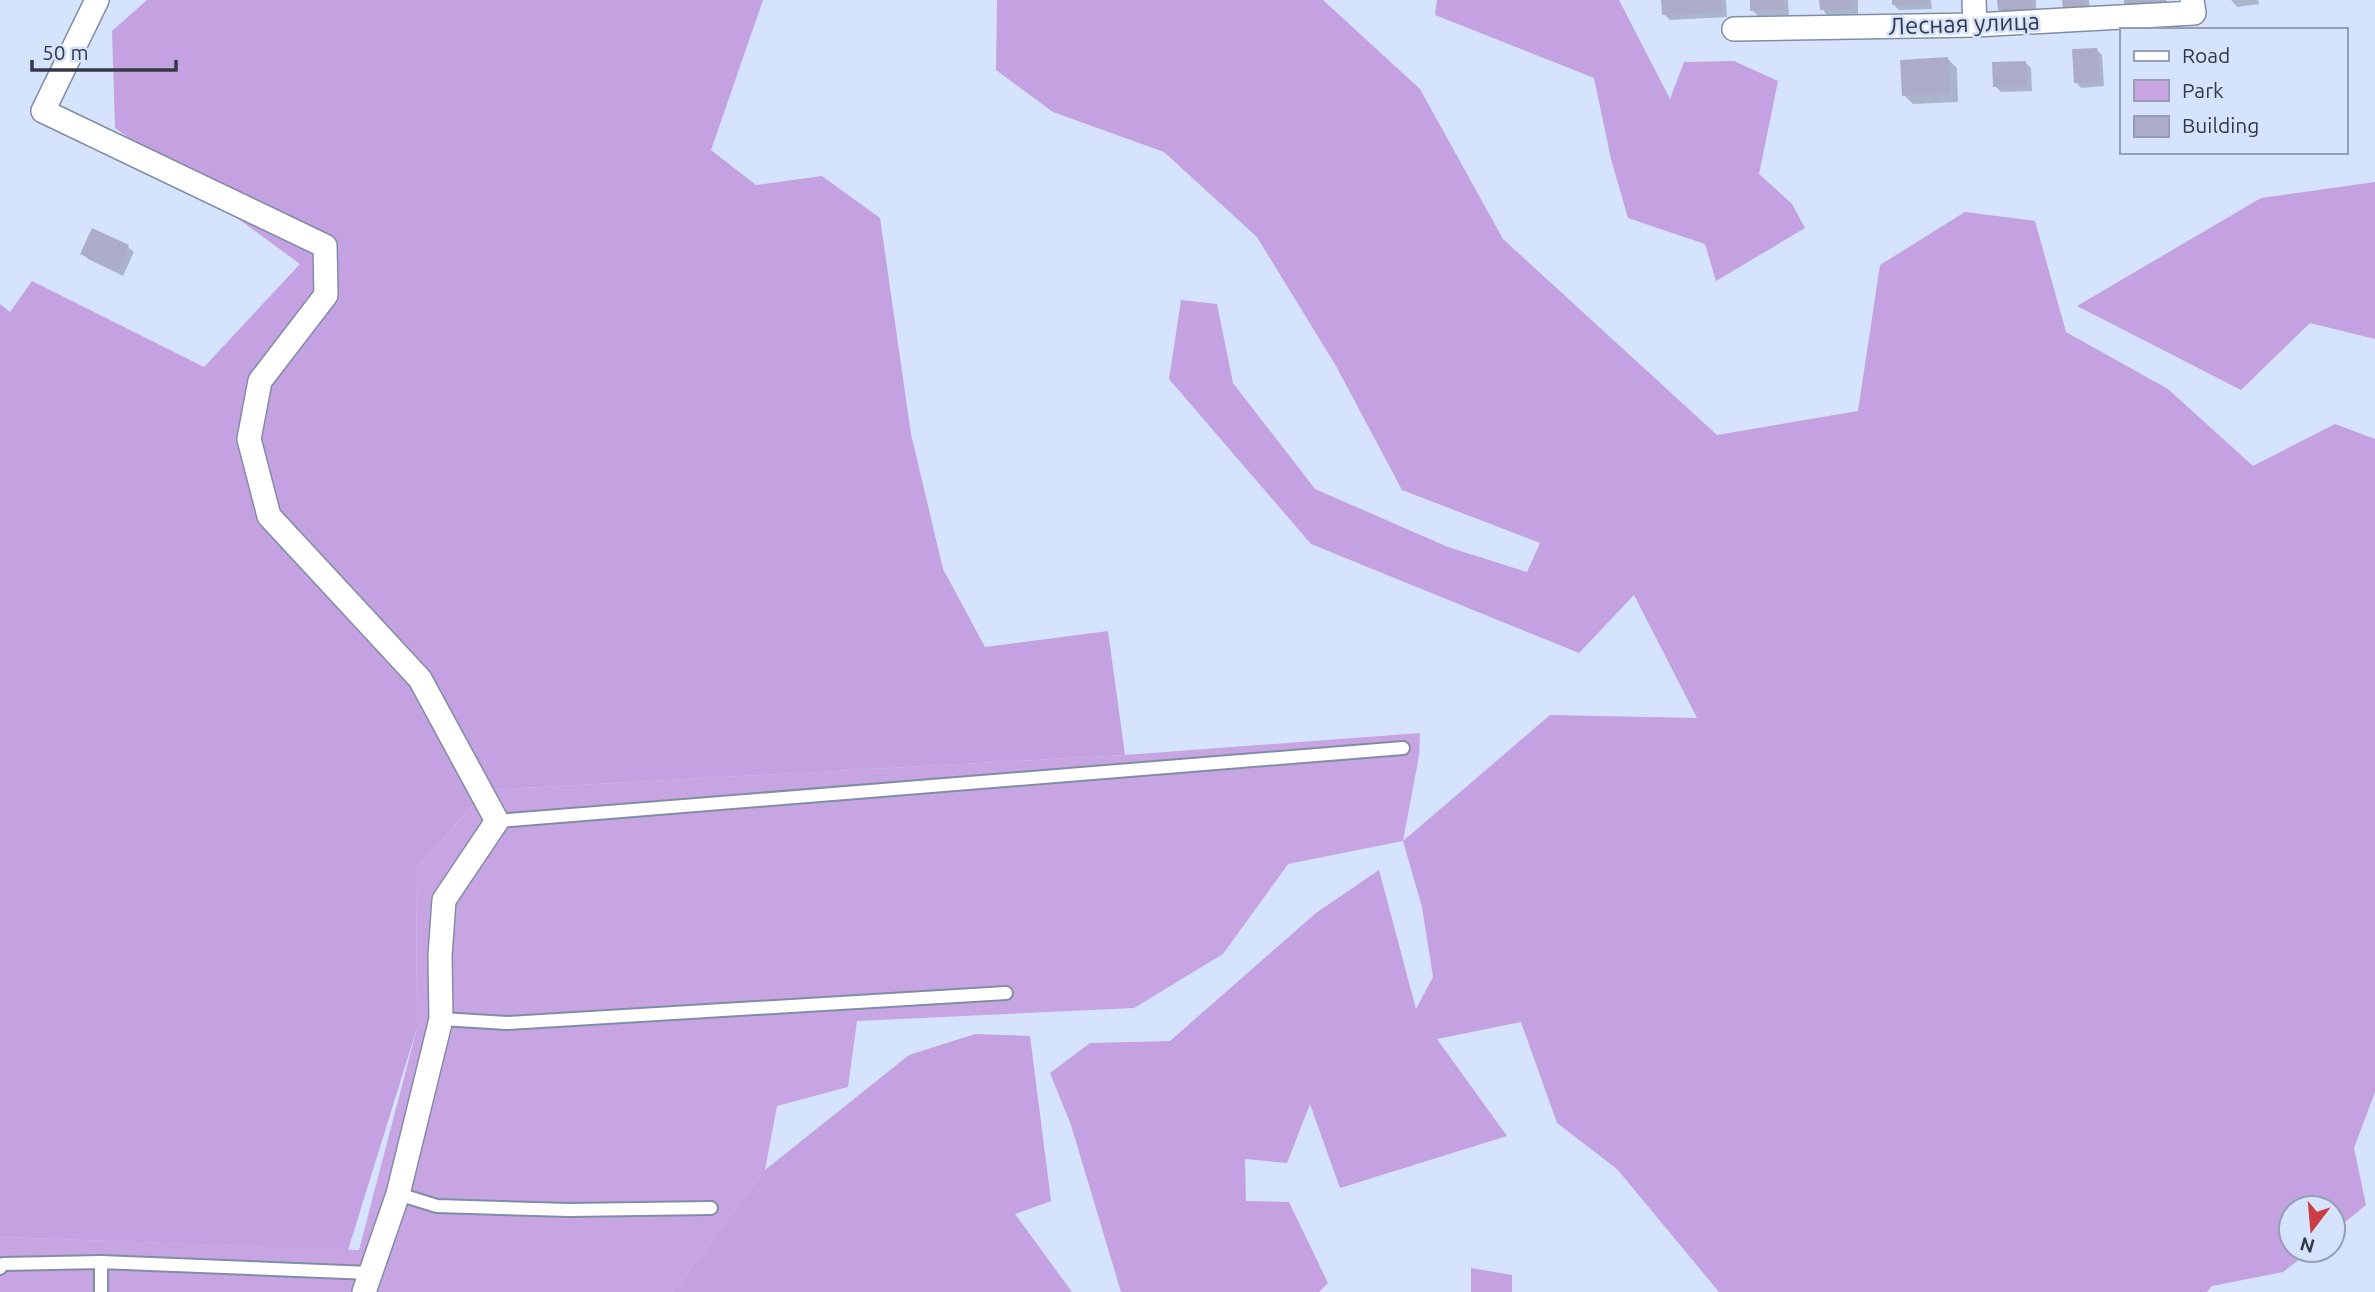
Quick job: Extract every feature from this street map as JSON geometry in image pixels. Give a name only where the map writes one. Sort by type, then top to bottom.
[{"type":"street","points":[[97,0],[43,111],[325,246],[326,295],[260,381],[249,439],[269,516],[420,678],[497,821],[444,900],[440,956],[441,1019],[398,1194],[367,1282]]},
{"type":"street","points":[[1974,0],[1975,25]]},
{"type":"street","name":"Лесная улица","points":[[1734,29],[1975,25],[2193,7]]},
{"type":"lane","points":[[497,821],[1403,748]]},
{"type":"lane","points":[[441,1019],[507,1023],[1006,993]]},
{"type":"lane","points":[[398,1194],[437,1206],[569,1210],[711,1208]]},
{"type":"lane","points":[[0,1268],[3,1264],[101,1262],[367,1282]]},
{"type":"lane","points":[[101,1262],[101,1292]]},
{"type":"green space","points":[[1420,733],[1419,756],[1403,841],[1288,864],[1223,954],[1134,1008],[857,1021],[848,1087],[777,1106],[765,1170],[673,1292],[0,1292],[0,1237],[359,1250],[417,1028],[416,869],[486,790],[1125,755]]},
{"type":"shaded area","points":[[147,0],[763,0],[711,150],[756,185],[822,176],[880,218],[911,434],[943,569],[985,647],[1108,631],[1125,755],[486,790],[416,869],[417,1028],[348,1250],[0,1237],[0,304],[10,312],[32,281],[204,367],[300,264],[115,128],[112,31]]},
{"type":"shaded area","points":[[997,0],[1323,0],[1420,89],[1503,239],[1717,435],[1858,411],[1880,265],[1965,212],[2035,221],[2066,332],[2168,389],[2253,466],[2335,424],[2375,439],[2375,1092],[2354,1148],[2366,1205],[2347,1221],[2347,1194],[2277,1194],[2277,1264],[2293,1264],[2283,1272],[2212,1286],[2207,1292],[1719,1292],[1617,1169],[1557,1123],[1521,1022],[1437,1039],[1507,1136],[1340,1188],[1310,1104],[1287,1163],[1245,1159],[1246,1201],[1289,1202],[1328,1283],[1319,1292],[1121,1292],[1071,1125],[1050,1073],[1090,1043],[1170,1041],[1316,913],[1379,870],[1416,1009],[1433,977],[1422,907],[1403,841],[1550,715],[1697,718],[1634,595],[1579,653],[1311,544],[1169,379],[1181,300],[1217,304],[1233,383],[1315,489],[1448,547],[1527,572],[1540,543],[1402,490],[1336,366],[1257,237],[1164,152],[1053,112],[996,70]]},
{"type":"shaded area","points":[[1437,0],[1619,0],[1670,99],[1684,62],[1734,61],[1778,81],[1759,174],[1792,204],[1805,228],[1716,281],[1705,244],[1628,218],[1611,159],[1594,78],[1435,15]]},
{"type":"shaded area","points":[[2375,182],[2375,339],[2310,323],[2241,390],[2077,306],[2261,198]]},
{"type":"shaded area","points":[[975,1034],[1030,1036],[1051,1201],[1015,1214],[1072,1292],[673,1292],[765,1170],[909,1055]]},
{"type":"shaded area","points":[[1471,1268],[1512,1275],[1512,1292],[1471,1292]]},
{"type":"building","points":[[1661,0],[1721,0],[1722,12],[1662,15]]},
{"type":"building","points":[[1750,0],[1784,0],[1784,9],[1750,11]]},
{"type":"building","points":[[1819,0],[1853,0],[1853,9],[1820,10]]},
{"type":"building","points":[[1892,0],[1927,0],[1927,4],[1892,5]]},
{"type":"building","points":[[1997,0],[2031,0],[2031,9],[1998,10]]},
{"type":"building","points":[[2062,0],[2084,0],[2085,6],[2063,7]]},
{"type":"building","points":[[2124,0],[2166,0],[2166,9],[2124,11]]},
{"type":"building","points":[[2097,48],[2099,81],[2074,83],[2072,49]]},
{"type":"building","points":[[1948,57],[1950,93],[1902,96],[1900,60]]},
{"type":"building","points":[[2026,61],[2027,86],[1993,87],[1992,62]]},
{"type":"building","points":[[92,228],[129,245],[117,271],[80,254]]}]
